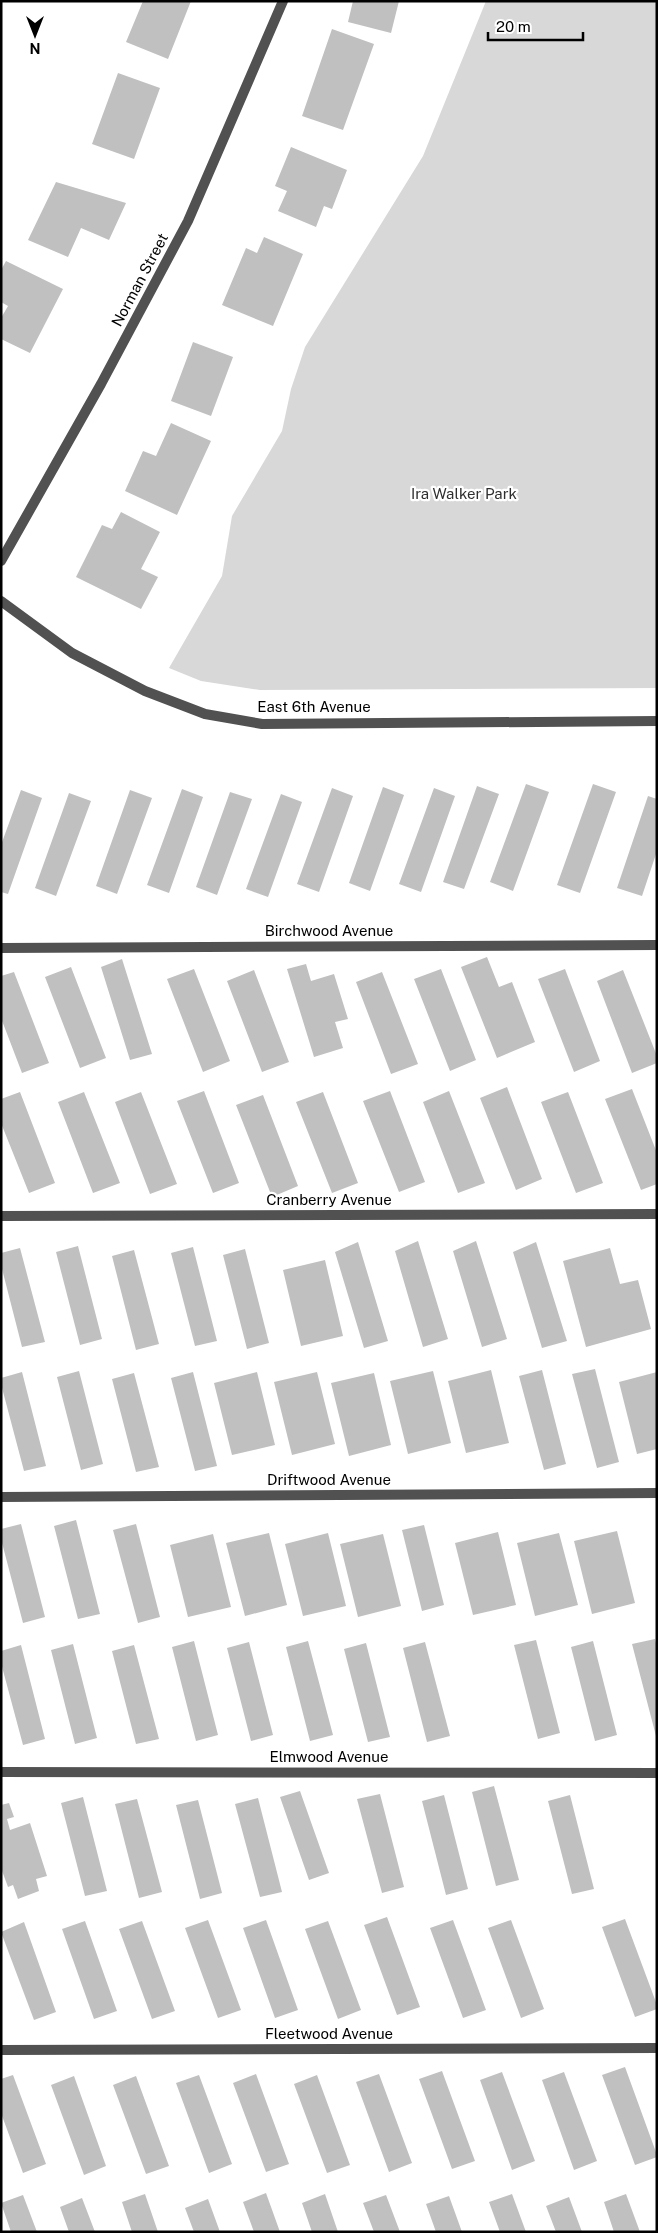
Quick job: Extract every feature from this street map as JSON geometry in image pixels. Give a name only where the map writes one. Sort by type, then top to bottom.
[{"type":"street","name":"Norman Street","points":[[1,562],[101,384],[188,221],[277,18],[282,1]]},
{"type":"street","name":"East 6th Avenue","points":[[1,602],[72,653],[144,692],[205,714],[262,724],[657,721]]},
{"type":"street","name":"Birchwood Avenue","points":[[1,948],[657,944]]},
{"type":"street","name":"Cranberry Avenue","points":[[1,1216],[657,1214]]},
{"type":"street","name":"Driftwood Avenue","points":[[1,1496],[657,1493]]},
{"type":"street","name":"Elmwood Avenue","points":[[1,1772],[657,1772]]},
{"type":"street","name":"Fleetwood Avenue","points":[[1,2050],[657,2048]]},
{"type":"green space","name":"Ira Walker Park","points":[[486,1],[657,1],[657,688],[260,690],[201,681],[169,668],[222,576],[232,516],[282,431],[291,389],[305,347],[423,156]]},
{"type":"building","points":[[143,1],[191,1],[168,59],[126,42]]},
{"type":"building","points":[[353,1],[399,1],[391,33],[348,22]]},
{"type":"building","points":[[332,29],[374,44],[343,130],[302,116]]},
{"type":"building","points":[[118,73],[160,88],[134,159],[92,144]]},
{"type":"building","points":[[291,147],[347,170],[332,209],[324,206],[316,227],[278,211],[287,191],[275,186]]},
{"type":"building","points":[[56,182],[126,203],[109,240],[81,228],[68,257],[28,240]]},
{"type":"building","points":[[264,237],[303,254],[273,326],[222,305],[246,248],[257,253]]},
{"type":"building","points":[[6,261],[63,289],[30,353],[1,339],[1,318],[8,306],[1,302],[1,270]]},
{"type":"building","points":[[193,342],[233,357],[211,416],[171,401]]},
{"type":"building","points":[[171,423],[211,441],[177,515],[125,491],[143,451],[156,456]]},
{"type":"building","points":[[121,512],[160,532],[141,569],[158,577],[141,609],[76,577],[102,525],[112,529]]},
{"type":"building","points":[[526,784],[549,792],[513,891],[490,882]]},
{"type":"building","points":[[593,784],[616,792],[580,893],[557,885]]},
{"type":"building","points":[[477,786],[499,794],[464,889],[443,882]]},
{"type":"building","points":[[383,787],[404,795],[370,891],[349,883]]},
{"type":"building","points":[[332,788],[353,796],[319,892],[297,884]]},
{"type":"building","points":[[434,788],[455,796],[421,892],[399,884]]},
{"type":"building","points":[[182,789],[203,797],[169,893],[147,885]]},
{"type":"building","points":[[21,790],[42,798],[8,894],[1,892],[1,845]]},
{"type":"building","points":[[130,790],[152,798],[117,894],[96,886]]},
{"type":"building","points":[[230,792],[252,799],[217,895],[196,887]]},
{"type":"building","points":[[69,793],[91,801],[56,896],[35,888]]},
{"type":"building","points":[[281,794],[302,802],[268,897],[246,889]]},
{"type":"building","points":[[648,796],[657,799],[657,851],[642,896],[617,888]]},
{"type":"building","points":[[487,957],[499,987],[512,982],[535,1042],[497,1058],[461,967]]},
{"type":"building","points":[[122,959],[152,1054],[130,1060],[101,967]]},
{"type":"building","points":[[306,964],[311,981],[334,974],[348,1019],[335,1022],[343,1048],[314,1057],[287,969]]},
{"type":"building","points":[[71,967],[106,1058],[80,1068],[45,977]]},
{"type":"building","points":[[194,969],[230,1061],[203,1072],[167,979]]},
{"type":"building","points":[[441,969],[476,1060],[450,1071],[414,979]]},
{"type":"building","points":[[565,969],[600,1061],[574,1072],[538,979]]},
{"type":"building","points":[[254,970],[289,1062],[262,1072],[227,981]]},
{"type":"building","points":[[623,970],[657,1056],[657,1063],[632,1073],[597,981]]},
{"type":"building","points":[[14,972],[49,1063],[22,1073],[1,1018],[1,976]]},
{"type":"building","points":[[382,972],[418,1064],[391,1074],[356,982]]},
{"type":"building","points":[[507,1087],[542,1179],[516,1190],[480,1098]]},
{"type":"building","points":[[632,1089],[657,1153],[657,1184],[641,1190],[605,1099]]},
{"type":"building","points":[[204,1091],[239,1183],[213,1193],[177,1101]]},
{"type":"building","points":[[390,1091],[425,1182],[399,1192],[363,1101]]},
{"type":"building","points":[[449,1091],[485,1183],[458,1193],[423,1102]]},
{"type":"building","points":[[20,1092],[55,1183],[29,1193],[1,1123],[1,1099]]},
{"type":"building","points":[[84,1092],[120,1183],[93,1193],[58,1102]]},
{"type":"building","points":[[141,1092],[177,1184],[150,1194],[115,1102]]},
{"type":"building","points":[[323,1092],[358,1183],[332,1193],[296,1102]]},
{"type":"building","points":[[568,1092],[603,1183],[576,1193],[541,1102]]},
{"type":"building","points":[[263,1095],[298,1186],[272,1197],[236,1105]]},
{"type":"building","points":[[418,1241],[448,1339],[423,1347],[395,1251]]},
{"type":"building","points":[[476,1241],[507,1339],[482,1347],[453,1251]]},
{"type":"building","points":[[358,1242],[388,1341],[364,1348],[335,1252]]},
{"type":"building","points":[[536,1242],[567,1341],[542,1348],[513,1252]]},
{"type":"building","points":[[78,1246],[102,1339],[80,1345],[56,1252]]},
{"type":"building","points":[[193,1247],[217,1341],[195,1346],[171,1253]]},
{"type":"building","points":[[20,1248],[45,1342],[22,1347],[1,1265],[1,1253]]},
{"type":"building","points":[[610,1248],[620,1284],[638,1280],[651,1329],[586,1347],[563,1261]]},
{"type":"building","points":[[245,1249],[269,1343],[247,1349],[223,1255]]},
{"type":"building","points":[[134,1250],[159,1344],[136,1350],[112,1256]]},
{"type":"building","points":[[325,1260],[343,1336],[301,1346],[283,1270]]},
{"type":"building","points":[[595,1369],[619,1462],[597,1468],[572,1374]]},
{"type":"building","points":[[491,1370],[509,1443],[466,1453],[448,1381]]},
{"type":"building","points":[[542,1370],[566,1464],[544,1470],[519,1376]]},
{"type":"building","points":[[79,1371],[103,1464],[81,1470],[57,1377]]},
{"type":"building","points":[[433,1371],[451,1443],[408,1454],[390,1381]]},
{"type":"building","points":[[22,1372],[46,1466],[24,1471],[1,1384],[1,1378]]},
{"type":"building","points":[[193,1372],[217,1466],[195,1471],[171,1378]]},
{"type":"building","points":[[257,1372],[275,1445],[232,1455],[214,1383]]},
{"type":"building","points":[[317,1372],[335,1444],[292,1455],[274,1382]]},
{"type":"building","points":[[657,1372],[657,1449],[637,1454],[619,1382]]},
{"type":"building","points":[[134,1373],[159,1467],[136,1472],[112,1379]]},
{"type":"building","points":[[374,1373],[391,1445],[349,1456],[331,1383]]},
{"type":"building","points":[[76,1520],[100,1614],[78,1619],[54,1526]]},
{"type":"building","points":[[21,1524],[45,1617],[23,1623],[1,1539],[1,1529]]},
{"type":"building","points":[[136,1524],[160,1617],[138,1623],[113,1530]]},
{"type":"building","points":[[424,1525],[444,1605],[422,1611],[402,1530]]},
{"type":"building","points":[[617,1531],[635,1603],[592,1614],[574,1541]]},
{"type":"building","points":[[498,1532],[516,1605],[473,1615],[455,1543]]},
{"type":"building","points":[[269,1533],[287,1605],[245,1616],[226,1543]]},
{"type":"building","points":[[328,1533],[346,1606],[303,1616],[285,1544]]},
{"type":"building","points":[[559,1533],[578,1605],[535,1616],[517,1543]]},
{"type":"building","points":[[213,1534],[231,1607],[188,1617],[170,1545]]},
{"type":"building","points":[[383,1534],[401,1606],[358,1617],[340,1544]]},
{"type":"building","points":[[655,1639],[657,1647],[656,1736],[632,1644]]},
{"type":"building","points":[[536,1640],[560,1733],[538,1739],[514,1645]]},
{"type":"building","points":[[194,1641],[218,1735],[196,1741],[172,1647]]},
{"type":"building","points":[[308,1641],[333,1735],[310,1741],[286,1647]]},
{"type":"building","points":[[593,1641],[617,1735],[595,1741],[571,1647]]},
{"type":"building","points":[[249,1642],[273,1735],[251,1741],[227,1648]]},
{"type":"building","points":[[425,1642],[450,1736],[427,1742],[403,1648]]},
{"type":"building","points":[[366,1643],[390,1737],[368,1742],[344,1649]]},
{"type":"building","points":[[73,1644],[97,1738],[75,1744],[51,1650]]},
{"type":"building","points":[[21,1645],[45,1739],[23,1745],[1,1663],[1,1651]]},
{"type":"building","points":[[134,1645],[159,1739],[136,1744],[112,1651]]},
{"type":"building","points":[[494,1786],[519,1880],[496,1886],[472,1792]]},
{"type":"building","points":[[300,1791],[329,1873],[309,1880],[280,1797]]},
{"type":"building","points":[[380,1794],[404,1887],[382,1893],[357,1799]]},
{"type":"building","points":[[444,1795],[468,1889],[446,1895],[422,1801]]},
{"type":"building","points":[[570,1795],[594,1889],[572,1894],[548,1801]]},
{"type":"building","points":[[83,1797],[107,1891],[85,1896],[61,1803]]},
{"type":"building","points":[[258,1798],[282,1892],[260,1897],[235,1804]]},
{"type":"building","points":[[137,1799],[162,1892],[139,1898],[115,1804]]},
{"type":"building","points":[[198,1800],[222,1893],[200,1899],[176,1805]]},
{"type":"building","points":[[9,1803],[14,1817],[7,1819],[10,1830],[30,1823],[47,1876],[36,1879],[39,1891],[18,1899],[13,1885],[8,1887],[1,1868],[1,1805]]},
{"type":"building","points":[[387,1917],[420,2007],[397,2015],[364,1925]]},
{"type":"building","points":[[625,1919],[657,2005],[657,2009],[635,2017],[602,1927]]},
{"type":"building","points":[[208,1920],[241,2010],[218,2018],[185,1928]]},
{"type":"building","points":[[266,1920],[298,2010],[275,2018],[243,1928]]},
{"type":"building","points":[[453,1920],[486,2010],[463,2018],[430,1928]]},
{"type":"building","points":[[511,1920],[544,2009],[521,2018],[488,1928]]},
{"type":"building","points":[[85,1921],[117,2011],[94,2019],[62,1929]]},
{"type":"building","points":[[142,1921],[175,2011],[152,2019],[119,1929]]},
{"type":"building","points":[[328,1921],[361,2010],[338,2019],[305,1929]]},
{"type":"building","points":[[24,1922],[56,2012],[34,2020],[1,1932]]},
{"type":"building","points":[[625,2067],[657,2155],[657,2157],[635,2165],[602,2075]]},
{"type":"building","points":[[442,2071],[475,2161],[452,2169],[419,2079]]},
{"type":"building","points":[[502,2072],[535,2161],[512,2170],[480,2080]]},
{"type":"building","points":[[564,2072],[597,2161],[574,2170],[542,2080]]},
{"type":"building","points":[[256,2074],[289,2164],[266,2172],[233,2083]]},
{"type":"building","points":[[379,2074],[412,2163],[389,2172],[356,2082]]},
{"type":"building","points":[[13,2075],[46,2164],[23,2173],[1,2113],[1,2079]]},
{"type":"building","points":[[199,2075],[232,2164],[209,2173],[176,2083]]},
{"type":"building","points":[[317,2075],[350,2165],[327,2173],[294,2084]]},
{"type":"building","points":[[74,2076],[106,2166],[84,2175],[51,2085]]},
{"type":"building","points":[[136,2076],[169,2166],[146,2174],[113,2085]]},
{"type":"building","points":[[266,2193],[280,2232],[254,2232],[243,2202]]},
{"type":"building","points":[[145,2194],[158,2232],[132,2232],[122,2202]]},
{"type":"building","points":[[325,2194],[338,2232],[312,2232],[302,2203]]},
{"type":"building","points":[[512,2194],[526,2232],[500,2232],[489,2202]]},
{"type":"building","points":[[626,2194],[640,2232],[614,2232],[604,2202]]},
{"type":"building","points":[[23,2195],[37,2232],[11,2232],[1,2203]]},
{"type":"building","points":[[386,2195],[400,2232],[374,2232],[363,2203]]},
{"type":"building","points":[[449,2196],[462,2232],[436,2232],[426,2204]]},
{"type":"building","points":[[569,2197],[582,2232],[556,2232],[546,2206]]},
{"type":"building","points":[[82,2198],[95,2232],[69,2232],[60,2207]]},
{"type":"building","points":[[208,2199],[220,2232],[194,2232],[185,2208]]}]
